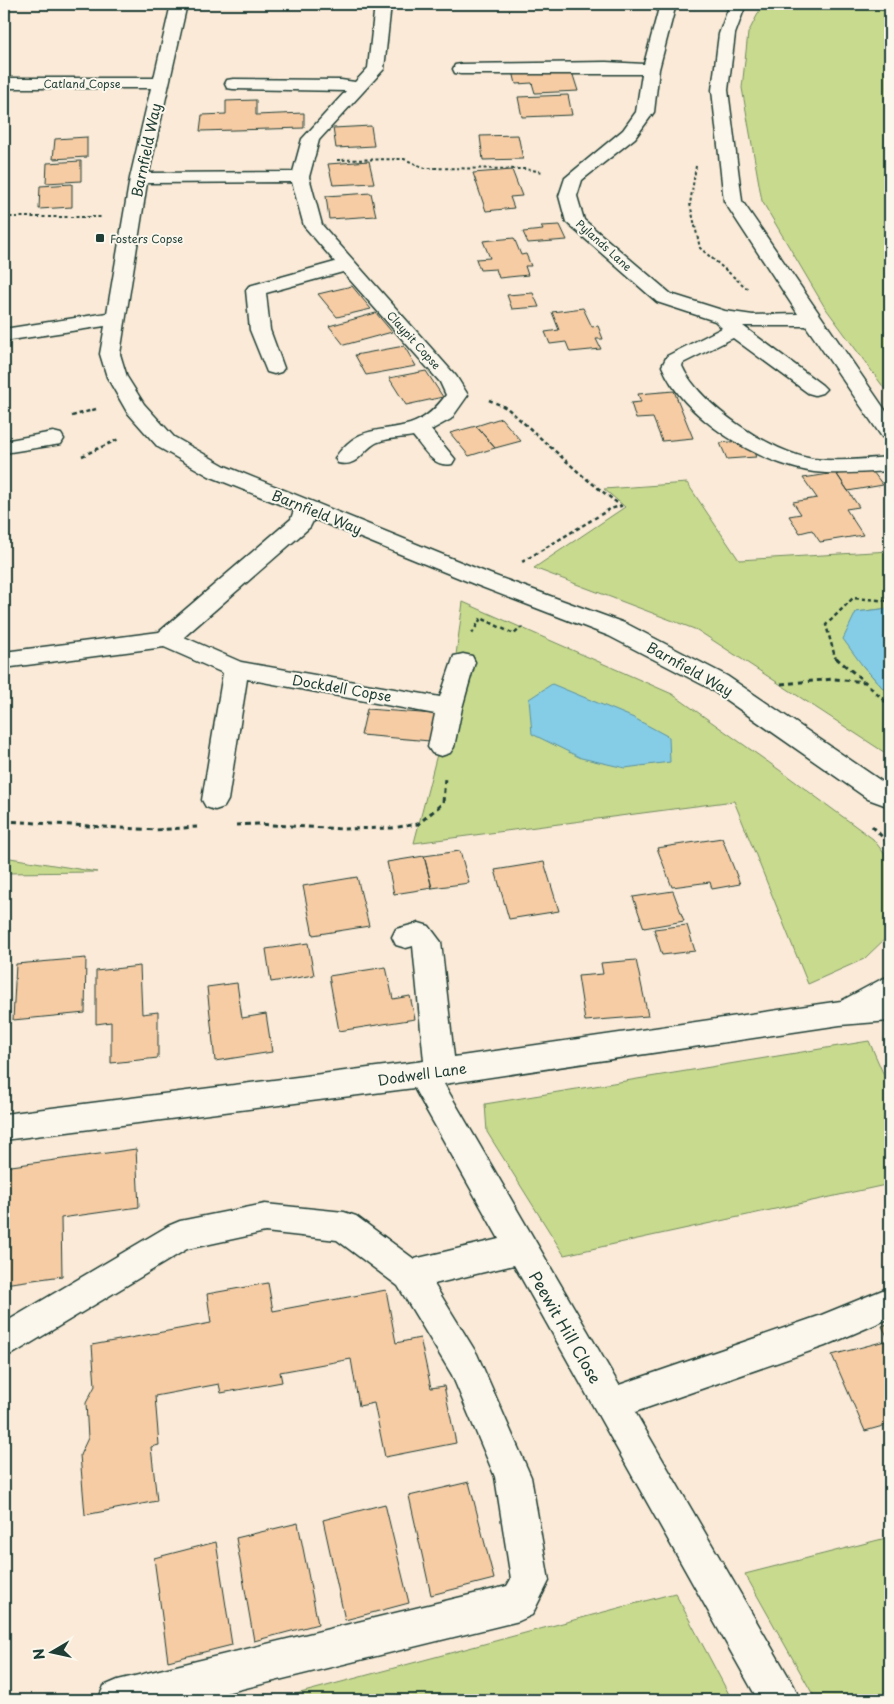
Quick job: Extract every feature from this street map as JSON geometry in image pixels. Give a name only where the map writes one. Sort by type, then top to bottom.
[{"type":"street","name":"Barnfield Way","points":[[179,4],[139,178],[110,354],[117,377],[134,407],[166,442],[217,471],[482,579],[618,630],[718,682],[886,799]]},
{"type":"street","points":[[139,178],[302,169],[311,139],[376,70],[383,4]]},
{"type":"street","points":[[574,178],[629,134],[645,112],[651,69],[668,4]]},
{"type":"street","points":[[738,4],[728,34],[720,90],[733,200],[812,320],[890,432]]},
{"type":"street","points":[[461,68],[606,67],[651,69]]},
{"type":"street","name":"Catland Copse","points":[[4,83],[160,83]]},
{"type":"street","points":[[233,84],[341,85],[360,88]]},
{"type":"street","name":"Claypit Copse","points":[[302,169],[313,226],[449,380],[457,395]]},
{"type":"street","name":"Pylands Lane","points":[[574,178],[568,196],[575,222],[664,298],[729,323],[812,320]]},
{"type":"street","points":[[274,368],[260,330],[256,290],[347,265]]},
{"type":"street","points":[[4,335],[115,318]]},
{"type":"street","points":[[815,389],[729,323],[674,360],[672,366],[675,375],[707,412],[778,454],[801,463],[824,466],[890,464]]},
{"type":"street","points":[[346,458],[370,437],[418,429],[443,414],[457,395]]},
{"type":"street","points":[[418,429],[444,459]]},
{"type":"street","points":[[4,447],[53,439]]},
{"type":"street","points":[[4,660],[166,639],[302,522],[306,507]]},
{"type":"street","name":"Dockdell Copse","points":[[166,639],[236,669],[449,708]]},
{"type":"street","points":[[441,747],[449,708],[463,662]]},
{"type":"street","points":[[215,800],[236,669]]},
{"type":"street","points":[[406,937],[419,934],[427,942],[431,1073]]},
{"type":"street","name":"Dodwell Lane","points":[[840,1013],[890,988]]},
{"type":"street","name":"Dodwell Lane","points":[[4,1127],[431,1073],[840,1013],[890,1009]]},
{"type":"street","name":"Peewit Hill Close","points":[[431,1073],[521,1249],[780,1700]]},
{"type":"street","points":[[4,1341],[180,1236],[265,1218],[344,1226],[410,1274],[465,1364],[513,1477],[530,1581],[519,1602],[118,1700]]},
{"type":"street","points":[[410,1274],[521,1249]]},
{"type":"street","points":[[610,1405],[825,1330],[890,1302]]},
{"type":"path","points":[[302,169],[404,159],[424,168],[525,169],[574,178]]},
{"type":"path","points":[[4,216],[109,217]]},
{"type":"path","points":[[457,395],[477,395],[508,408],[528,428],[621,506],[610,509],[521,563]]},
{"type":"path","points":[[890,600],[853,598],[826,625],[835,658],[866,682],[890,706]]},
{"type":"path","points":[[463,662],[470,639],[481,618],[514,634],[524,624]]},
{"type":"path","points":[[778,684],[834,679],[866,682]]},
{"type":"path","points":[[231,825],[257,824],[342,829],[392,828],[418,824],[443,803],[445,778],[441,747]]},
{"type":"path","points":[[866,820],[890,846]]},
{"type":"path","points":[[4,821],[155,830],[205,827]]},
{"type":"green space","points":[[763,4],[890,4],[890,396],[824,306],[762,201],[742,88],[748,33]]},
{"type":"green space","points":[[687,483],[739,560],[890,551],[890,608],[856,612],[862,665],[890,696],[890,756],[697,630],[534,568],[625,507],[604,489]]},
{"type":"green space","points":[[463,602],[672,694],[873,839],[890,861],[890,934],[864,959],[808,984],[734,801],[414,843],[449,708]]},
{"type":"green space","points":[[4,857],[97,872],[4,873]]},
{"type":"green space","points":[[869,1041],[890,1089],[890,1184],[564,1255],[487,1132],[485,1104]]},
{"type":"green space","points":[[890,1537],[890,1700],[816,1700],[745,1574]]},
{"type":"green space","points":[[675,1593],[732,1700],[274,1700]]},
{"type":"water","points":[[890,608],[890,696],[862,665],[843,639],[856,612]]},
{"type":"water","points":[[552,684],[634,718],[669,737],[670,762],[625,768],[581,758],[532,734],[529,699]]},
{"type":"building","points":[[513,71],[572,72],[578,91],[535,93],[532,83],[516,84]]},
{"type":"building","points":[[568,95],[572,115],[522,117],[518,97]]},
{"type":"building","points":[[256,100],[256,115],[304,113],[304,128],[200,131],[202,115],[226,114],[226,101]]},
{"type":"building","points":[[371,126],[374,146],[336,148],[333,128]]},
{"type":"building","points":[[518,135],[523,159],[483,160],[480,136]]},
{"type":"building","points":[[87,137],[87,157],[53,159],[55,139]]},
{"type":"building","points":[[81,161],[81,181],[46,183],[47,163]]},
{"type":"building","points":[[369,161],[374,183],[333,185],[328,164]]},
{"type":"building","points":[[512,170],[522,196],[510,197],[514,208],[486,211],[473,173]]},
{"type":"building","points":[[72,184],[72,207],[39,209],[40,186]]},
{"type":"building","points":[[371,193],[376,216],[329,219],[326,196]]},
{"type":"building","points":[[560,225],[567,240],[528,243],[523,232],[543,230],[541,226]]},
{"type":"building","points":[[514,238],[521,255],[526,254],[531,266],[525,266],[528,275],[499,278],[496,269],[480,270],[476,259],[490,258],[483,241]]},
{"type":"building","points":[[352,286],[371,309],[337,317],[318,294]]},
{"type":"building","points":[[533,293],[539,307],[512,309],[507,295]]},
{"type":"building","points":[[583,308],[592,327],[598,326],[603,339],[596,339],[601,349],[570,352],[566,342],[550,344],[545,332],[559,330],[552,312]]},
{"type":"building","points":[[376,313],[392,332],[344,345],[329,326]]},
{"type":"building","points":[[404,346],[416,366],[366,375],[355,355]]},
{"type":"building","points":[[426,371],[443,397],[406,405],[389,378]]},
{"type":"building","points":[[674,391],[693,438],[662,441],[653,418],[636,419],[631,403],[641,402],[638,394]]},
{"type":"building","points":[[501,418],[521,441],[495,448],[476,426]]},
{"type":"building","points":[[476,426],[495,448],[469,456],[450,433]]},
{"type":"building","points":[[748,440],[756,457],[727,459],[720,443]]},
{"type":"building","points":[[870,468],[883,485],[848,491],[836,473]]},
{"type":"building","points":[[836,473],[859,507],[846,509],[863,535],[820,542],[812,530],[800,533],[789,516],[801,514],[793,502],[817,498],[803,478]]},
{"type":"building","points":[[367,709],[435,714],[430,741],[361,735]]},
{"type":"building","points":[[722,838],[740,884],[712,889],[710,882],[672,887],[657,848]]},
{"type":"building","points":[[460,851],[469,883],[432,888],[424,856]]},
{"type":"building","points":[[424,856],[432,888],[394,894],[387,862]]},
{"type":"building","points":[[544,862],[559,911],[509,919],[495,870]]},
{"type":"building","points":[[357,877],[369,926],[313,935],[303,886]]},
{"type":"building","points":[[673,891],[684,921],[644,928],[633,897]]},
{"type":"building","points":[[687,925],[695,951],[662,955],[654,929]]},
{"type":"building","points":[[308,943],[314,975],[271,982],[266,949]]},
{"type":"building","points":[[86,958],[85,1013],[13,1020],[16,964]]},
{"type":"building","points":[[636,960],[648,1016],[585,1021],[578,976],[603,974],[601,963]]},
{"type":"building","points":[[140,966],[142,1014],[158,1012],[158,1058],[111,1063],[111,1022],[96,1024],[96,971]]},
{"type":"building","points":[[386,967],[393,999],[410,996],[415,1019],[339,1031],[329,976]]},
{"type":"building","points":[[237,983],[242,1018],[266,1014],[272,1052],[215,1061],[207,987]]},
{"type":"building","points":[[136,1149],[139,1207],[61,1218],[62,1276],[4,1284],[4,1167]]},
{"type":"building","points":[[268,1283],[273,1311],[386,1290],[396,1343],[420,1338],[431,1388],[444,1386],[456,1443],[385,1457],[374,1403],[359,1406],[351,1359],[280,1372],[282,1382],[221,1393],[219,1384],[155,1396],[159,1445],[151,1447],[157,1501],[85,1515],[80,1455],[88,1438],[86,1403],[95,1386],[92,1345],[211,1323],[207,1294]]},
{"type":"building","points":[[890,1323],[890,1424],[865,1431],[832,1355],[889,1340],[882,1326]]},
{"type":"building","points":[[469,1482],[494,1579],[431,1595],[409,1496]]},
{"type":"building","points":[[385,1504],[409,1603],[345,1620],[323,1520]]},
{"type":"building","points":[[298,1523],[318,1624],[254,1641],[236,1538]]},
{"type":"building","points":[[216,1542],[232,1645],[168,1661],[154,1558]]},
{"type":"place","name":"Fosters Copse","points":[[100,238]]}]
